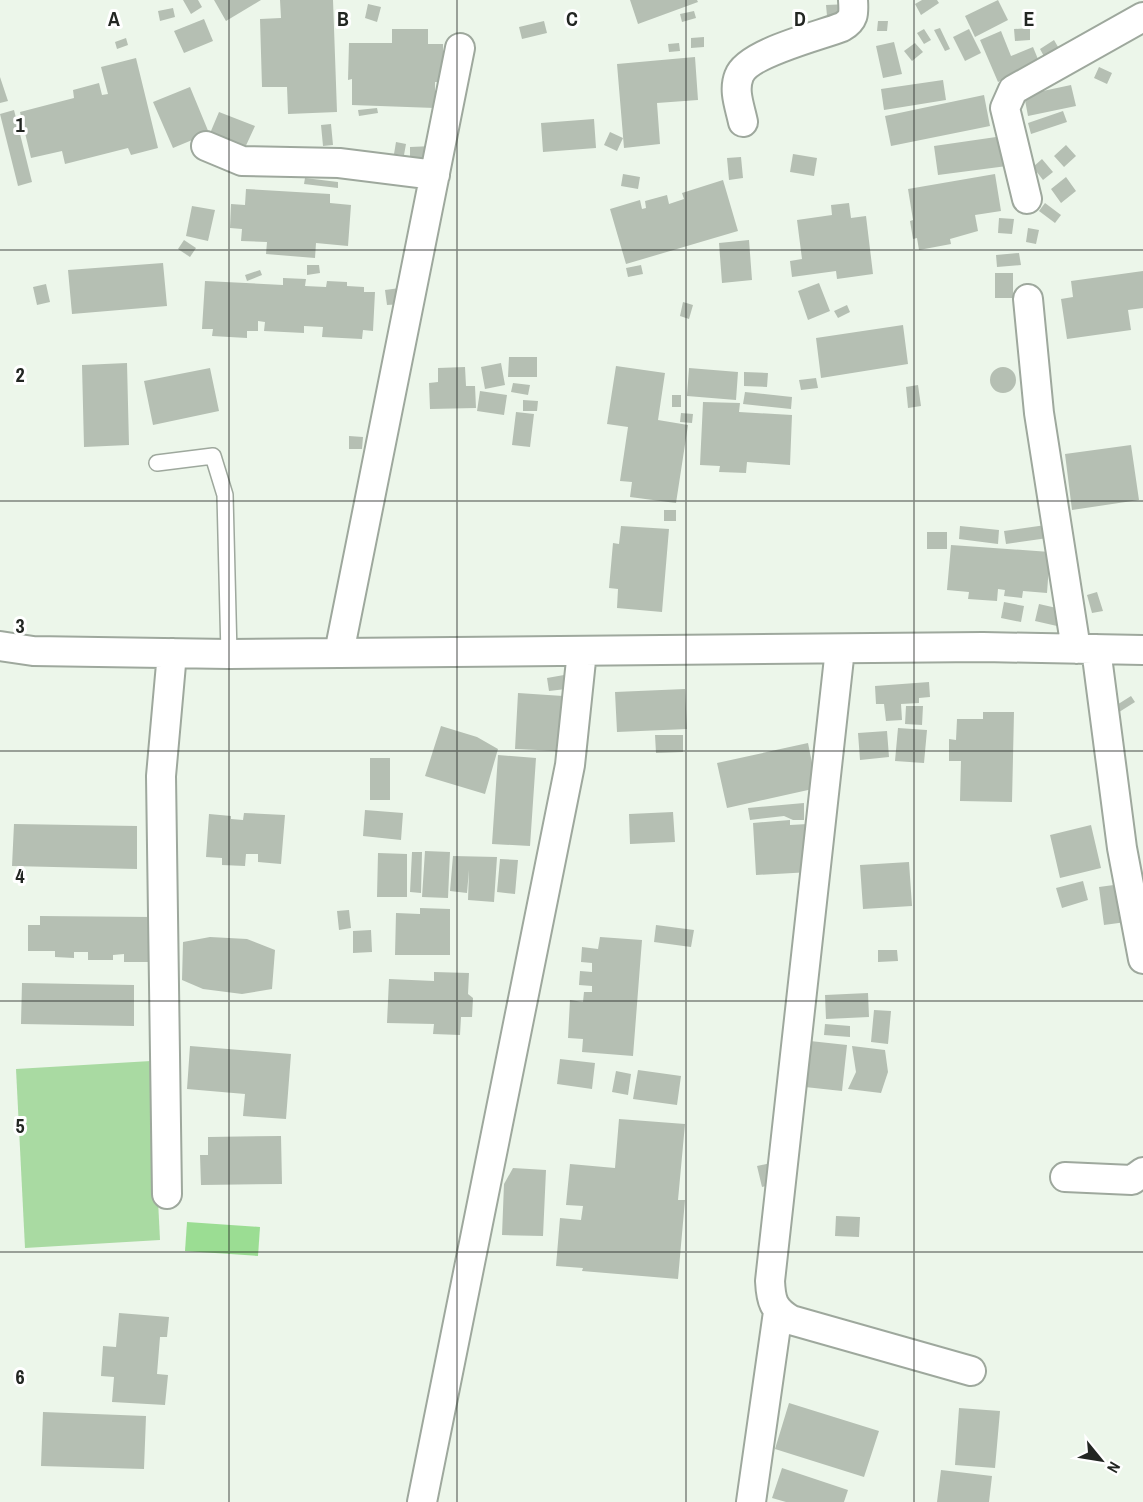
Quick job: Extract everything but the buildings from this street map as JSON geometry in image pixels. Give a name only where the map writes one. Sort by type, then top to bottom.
[{"type":"street","points":[[743,122],[736,89],[742,70],[761,56],[842,27],[854,15],[853,0]]},
{"type":"street","points":[[1027,199],[1005,108],[1008,98],[1020,86],[1143,16]]},
{"type":"street","points":[[339,653],[460,48]]},
{"type":"street","points":[[206,146],[242,161],[339,163],[435,175]]},
{"type":"street","points":[[1028,299],[1039,413],[1086,649],[1143,959]]},
{"type":"street","points":[[0,646],[33,651],[229,654],[1143,650]]},
{"type":"street","points":[[840,650],[770,1281],[772,1302],[778,1312],[790,1320],[971,1371]]},
{"type":"street","points":[[422,1502],[570,765],[582,651]]},
{"type":"street","points":[[167,1194],[161,776],[172,652]]},
{"type":"street","points":[[1065,1177],[1132,1180],[1143,1172]]},
{"type":"street","points":[[751,1502],[778,1312]]},
{"type":"lane","points":[[157,462],[213,456],[225,495],[229,654]]},
{"type":"shaded area","points":[[151,1061],[160,1240],[25,1248],[16,1069]]},
{"type":"shaded area","points":[[187,1222],[260,1227],[258,1256],[185,1251]]}]
